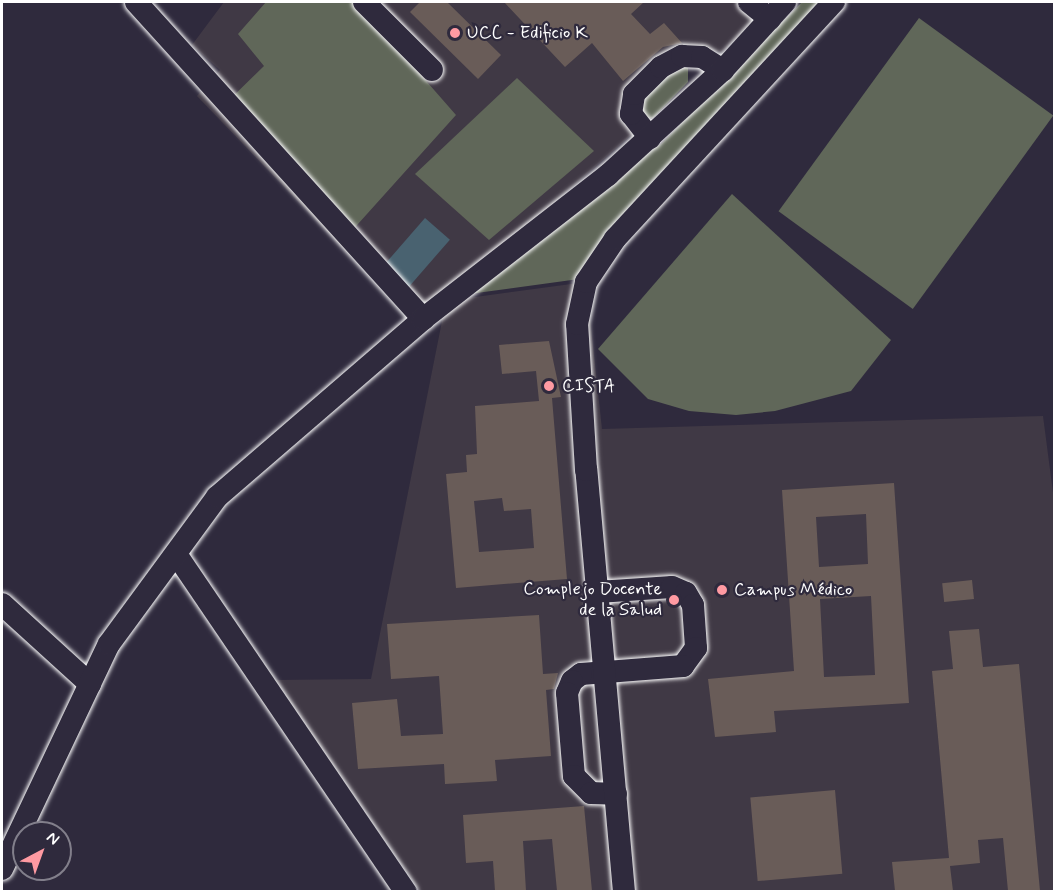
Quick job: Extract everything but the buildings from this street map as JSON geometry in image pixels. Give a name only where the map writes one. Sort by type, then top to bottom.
[{"type":"street","points":[[136,2],[423,319]]},
{"type":"street","points":[[364,2],[432,70]]},
{"type":"street","points":[[749,2],[770,19]]},
{"type":"street","points":[[2,869],[109,644],[217,497],[423,319],[650,138],[723,70],[785,2]]},
{"type":"street","points":[[624,891],[577,324],[586,282],[615,239],[834,2]]},
{"type":"street","points":[[650,138],[631,114],[634,94],[661,67],[682,56],[702,57],[723,70]]},
{"type":"street","points":[[176,554],[406,891]]},
{"type":"street","points":[[598,592],[672,587],[686,593],[693,605],[692,659],[683,666],[581,674],[567,693],[574,776],[591,793],[616,794]]},
{"type":"street","points":[[2,604],[90,684]]},
{"type":"shaded area","points":[[224,2],[774,2],[722,52],[689,46],[622,107],[632,134],[423,319],[363,269],[197,96],[220,70],[192,45]]},
{"type":"shaded area","name":"Campus Médico","points":[[586,282],[602,429],[1043,416],[1054,500],[1054,891],[420,891],[274,680],[371,679],[446,301]]},
{"type":"green space","points":[[266,2],[357,2],[456,115],[349,234],[221,108],[264,66],[238,34]]},
{"type":"green space","points":[[802,2],[821,2],[579,279],[469,294],[593,190],[661,144]]},
{"type":"green space","points":[[919,18],[1053,116],[913,309],[779,211]]},
{"type":"green space","points":[[680,64],[688,68],[688,82],[653,118],[644,118],[637,102]]},
{"type":"green space","points":[[517,78],[594,151],[489,240],[415,174]]},
{"type":"green space","points":[[732,194],[891,340],[851,391],[775,411],[736,415],[689,411],[648,399],[598,349]]},
{"type":"water","points":[[425,218],[450,240],[409,287],[384,266]]},
{"type":"place","name":"UCC - Edificio K","points":[[455,33]]},
{"type":"place","name":"CISTA","points":[[549,386]]},
{"type":"place","name":"Campus Médico","points":[[722,590]]},
{"type":"place","name":"Complejo Docente de la Salud","points":[[674,600]]}]
